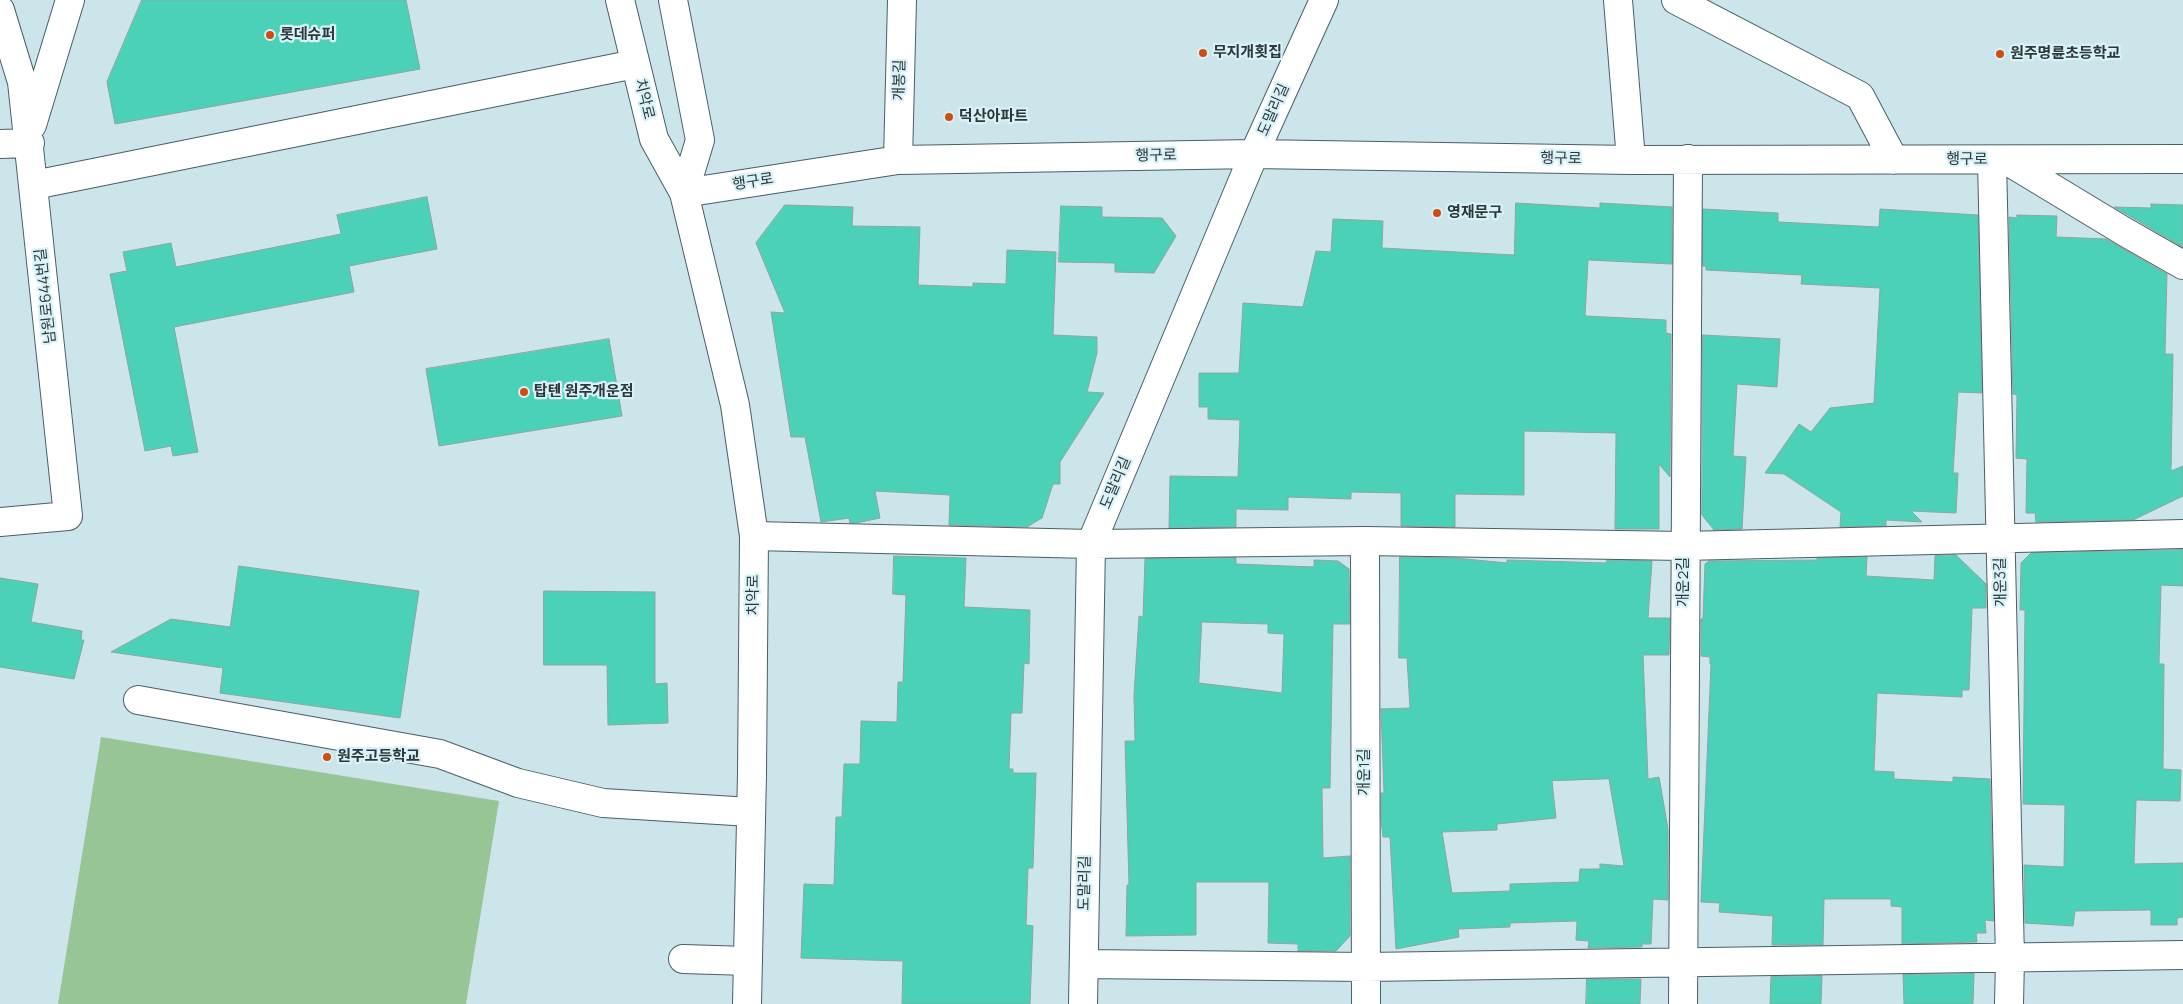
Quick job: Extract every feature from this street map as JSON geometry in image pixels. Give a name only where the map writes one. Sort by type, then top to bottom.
[{"type":"street","points":[[0,144],[30,138],[70,0]]},
{"type":"street","name":"치악로","points":[[620,0],[654,139],[684,192],[735,405],[754,536],[747,1004]]},
{"type":"street","points":[[673,0],[700,140],[684,192]]},
{"type":"street","name":"개봉길","points":[[898,160],[902,0]]},
{"type":"street","name":"도말리길","points":[[1083,1004],[1091,544],[1254,154],[1324,0]]},
{"type":"street","points":[[1618,0],[1631,160]]},
{"type":"street","points":[[1676,0],[1860,96],[1894,160]]},
{"type":"street","name":"남원로644번길","points":[[0,10],[22,82],[30,138],[68,516],[0,522]]},
{"type":"street","points":[[34,185],[635,64]]},
{"type":"street","name":"행구로","points":[[684,192],[898,160],[1254,154],[1631,160],[2183,159]]},
{"type":"street","name":"개운2길","points":[[1683,1004],[1684,546],[1688,159]]},
{"type":"street","points":[[1999,160],[2183,265]]},
{"type":"street","name":"개운3길","points":[[1999,160],[2000,538],[2010,959],[2009,1004]]},
{"type":"street","points":[[754,536],[1091,544],[1365,540],[1684,546],[2183,534]]},
{"type":"street","name":"개운1길","points":[[1365,540],[1366,1004]]},
{"type":"street","points":[[138,700],[440,754],[518,783],[603,803],[751,812]]},
{"type":"street","points":[[1084,964],[1366,967],[2183,955]]},
{"type":"street","points":[[683,959],[748,961]]},
{"type":"green space","points":[[101,737],[499,801],[466,1004],[58,1004]]},
{"type":"building","name":"롯데슈퍼","points":[[142,0],[406,0],[420,69],[115,124],[107,82]]},
{"type":"building","points":[[427,197],[437,249],[349,266],[354,292],[174,327],[198,452],[173,456],[171,446],[145,451],[110,274],[127,271],[123,252],[171,243],[176,267],[341,234],[337,215]]},
{"type":"building","points":[[1516,203],[1600,208],[1600,203],[1672,207],[1672,264],[1588,260],[1585,316],[1666,320],[1666,333],[1671,334],[1670,477],[1659,464],[1659,529],[1615,529],[1616,433],[1524,431],[1524,495],[1455,494],[1455,527],[1401,526],[1401,493],[1351,492],[1351,499],[1288,497],[1288,510],[1236,509],[1236,527],[1169,528],[1170,476],[1238,477],[1240,420],[1208,419],[1208,407],[1199,407],[1199,373],[1239,373],[1243,303],[1303,307],[1316,251],[1331,252],[1333,219],[1383,221],[1382,248],[1514,255]]},
{"type":"building","points":[[2151,204],[2183,205],[2183,247],[2114,207],[2151,208]]},
{"type":"building","points":[[785,205],[853,207],[852,226],[920,227],[918,285],[973,287],[973,283],[1006,284],[1007,250],[1056,252],[1053,335],[1097,337],[1097,353],[1087,392],[1104,393],[1060,462],[1060,484],[1053,484],[1042,518],[1027,527],[949,525],[950,495],[875,491],[880,518],[856,523],[850,523],[849,518],[821,522],[805,437],[791,437],[771,312],[785,313],[756,243]]},
{"type":"building","points":[[1061,206],[1102,207],[1102,217],[1162,218],[1176,236],[1154,273],[1115,272],[1115,263],[1059,262]]},
{"type":"building","points":[[1703,209],[1778,213],[1778,222],[1879,227],[1880,209],[1978,215],[1982,393],[1958,392],[1953,473],[1958,473],[1956,513],[1911,511],[1922,522],[1886,520],[1886,526],[1840,527],[1841,512],[1784,474],[1765,473],[1799,424],[1811,432],[1830,408],[1874,403],[1880,288],[1801,284],[1802,275],[1706,270],[1706,266],[1703,266]]},
{"type":"building","points":[[2017,215],[2057,216],[2056,237],[2106,239],[2167,274],[2165,354],[2173,354],[2171,471],[2183,466],[2183,496],[2133,520],[2036,522],[2035,513],[2026,513],[2027,459],[2016,458],[2017,395],[2013,394],[2009,217],[2017,218]]},
{"type":"building","points":[[1703,335],[1780,339],[1777,387],[1737,384],[1733,456],[1746,457],[1742,529],[1714,530],[1702,515]]},
{"type":"building","name":"탑텐 원주개운점","points":[[609,339],[622,416],[439,446],[426,369]]},
{"type":"building","points":[[2183,550],[2183,586],[2161,585],[2159,664],[2164,664],[2163,769],[2181,770],[2180,801],[2136,800],[2134,864],[2183,863],[2183,917],[2177,918],[2177,925],[2151,925],[2151,910],[2075,911],[2073,926],[2025,923],[2024,865],[2064,867],[2065,805],[2023,804],[2025,610],[2020,610],[2021,563],[2031,553]]},
{"type":"building","points":[[1956,555],[1986,584],[1986,608],[1972,608],[1969,690],[1962,690],[1962,697],[1877,693],[1874,771],[1894,772],[1894,779],[1953,782],[1953,777],[1990,779],[1994,921],[1985,920],[1986,933],[1976,933],[1977,942],[1902,944],[1902,907],[1891,906],[1891,899],[1824,899],[1823,945],[1772,945],[1773,916],[1719,912],[1720,903],[1701,902],[1711,664],[1710,657],[1701,656],[1701,619],[1703,619],[1705,564],[1709,561],[1817,560],[1817,558],[1867,557],[1866,576],[1934,580],[1935,556]]},
{"type":"building","points":[[894,556],[966,558],[964,607],[1030,610],[1029,664],[1024,663],[1022,713],[1011,713],[1009,769],[1013,769],[1013,773],[1036,773],[1033,868],[1028,868],[1026,925],[1033,926],[1030,1004],[902,1004],[903,961],[801,958],[804,884],[834,885],[836,817],[842,817],[844,764],[860,764],[861,721],[897,722],[898,682],[903,682],[906,595],[893,594]]},
{"type":"building","points":[[1400,557],[1455,558],[1507,563],[1507,560],[1606,563],[1607,560],[1652,561],[1648,618],[1670,618],[1669,655],[1643,655],[1648,779],[1659,777],[1668,829],[1668,900],[1653,899],[1651,944],[1642,944],[1642,947],[1588,948],[1589,941],[1576,940],[1577,921],[1510,923],[1510,927],[1458,929],[1459,937],[1396,949],[1390,837],[1383,837],[1381,820],[1381,793],[1384,793],[1381,709],[1410,708],[1407,658],[1399,658]],"holes":[[[1609,779],[1624,866],[1600,864],[1600,869],[1580,869],[1579,882],[1510,884],[1510,891],[1452,893],[1442,832],[1497,830],[1497,824],[1556,818],[1552,781]]]},
{"type":"building","points":[[1236,558],[1236,564],[1314,567],[1314,560],[1338,561],[1349,569],[1350,624],[1333,624],[1330,788],[1322,788],[1323,858],[1350,856],[1350,936],[1336,951],[1298,951],[1298,944],[1268,943],[1269,882],[1196,882],[1196,935],[1126,936],[1127,885],[1129,885],[1125,741],[1135,741],[1134,695],[1139,616],[1143,617],[1145,559]],"holes":[[[1202,622],[1268,624],[1268,633],[1284,634],[1282,693],[1199,683]]]},
{"type":"building","points":[[239,566],[419,591],[400,718],[220,693],[223,668],[111,652],[171,619],[230,627]]},
{"type":"building","points":[[0,578],[38,584],[31,622],[82,631],[81,640],[84,640],[74,679],[0,667]]},
{"type":"building","points":[[544,591],[655,592],[655,684],[667,683],[668,723],[608,725],[607,665],[544,665]]},
{"type":"building","points":[[1974,974],[1973,1004],[1904,1004],[1903,975]]},
{"type":"building","points":[[1822,976],[1821,1004],[1770,1004],[1771,977]]},
{"type":"building","points":[[1587,979],[1641,979],[1640,1004],[1586,1004]]},
{"type":"place","name":"롯데슈퍼","points":[[270,35]]},
{"type":"place","name":"무지개횟집","points":[[1203,53]]},
{"type":"place","name":"원주명륜초등학교","points":[[2000,54]]},
{"type":"place","name":"덕산아파트","points":[[949,117]]},
{"type":"place","name":"영재문구","points":[[1437,213]]},
{"type":"place","name":"탑텐 원주개운점","points":[[524,392]]},
{"type":"place","name":"원주고등학교","points":[[327,757]]}]
